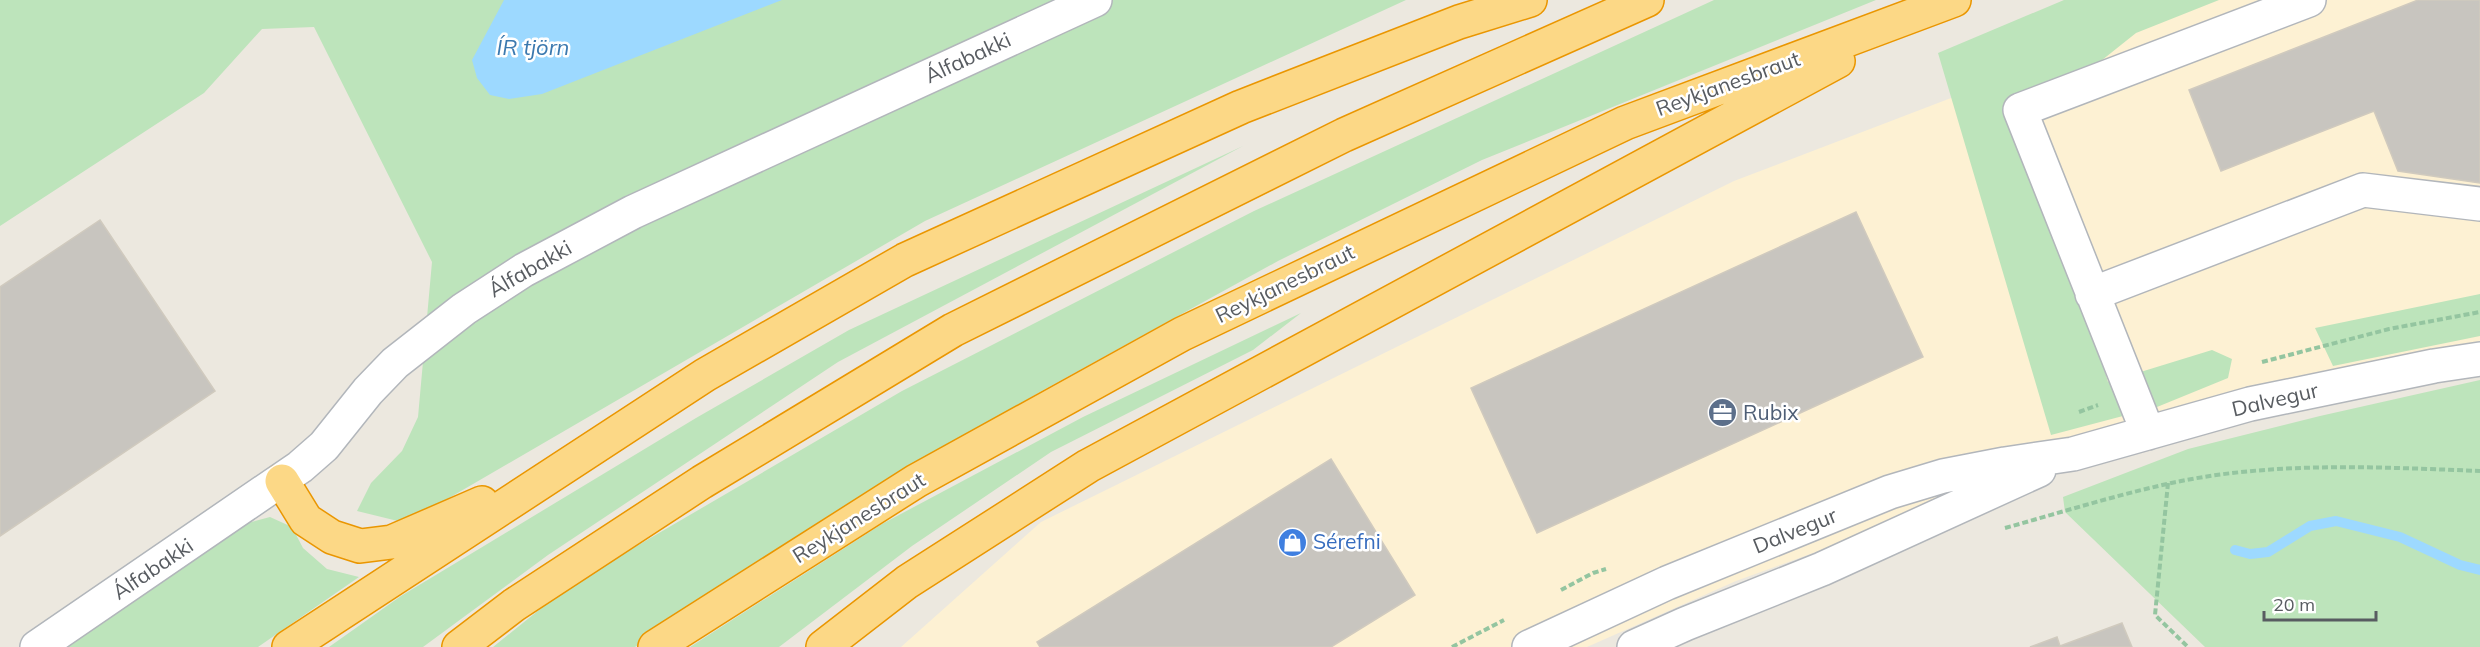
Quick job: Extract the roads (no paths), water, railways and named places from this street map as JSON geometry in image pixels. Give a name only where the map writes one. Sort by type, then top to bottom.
[{"type":"highway","points":[[289,647],[705,375],[905,261],[1241,106],[1459,22],[1530,0]]},
{"type":"highway","points":[[459,647],[514,604],[702,482],[953,330],[1344,135],[1647,0]]},
{"type":"highway","points":[[823,647],[907,582],[1088,466],[1948,2]]},
{"type":"highway","name":"Reykjanesbraut","points":[[656,647],[916,481],[1182,334],[1625,123],[1948,2]]},
{"type":"highway","points":[[282,481],[306,520],[332,537],[360,546],[392,542],[571,464]]},
{"type":"street","name":"Álfabakki","points":[[38,647],[282,481],[324,446],[368,391],[395,363],[464,309],[524,270],[633,212],[1095,0]]},
{"type":"street","points":[[2148,433],[2020,110],[2309,0]]},
{"type":"street","points":[[2092,294],[2363,190],[2480,204]]},
{"type":"street","name":"Dalvegur","points":[[1530,647],[1667,583],[1890,492],[1943,476],[2073,454],[2250,404],[2434,366],[2480,359]]},
{"type":"street","name":"Dalvegur","points":[[1634,647],[1822,569],[2073,454]]},
{"type":"water","name":"ÍR tjörn","points":[[504,0],[782,0],[542,94],[509,99],[490,95],[477,78],[472,60]]},
{"type":"waterway","points":[[2235,550],[2250,554],[2268,552],[2310,526],[2336,521],[2400,537],[2460,565],[2480,570]]},
{"type":"place","name":"Rubix","points":[[1722,413]]},
{"type":"place","name":"Sérefni","points":[[1292,542]]}]
